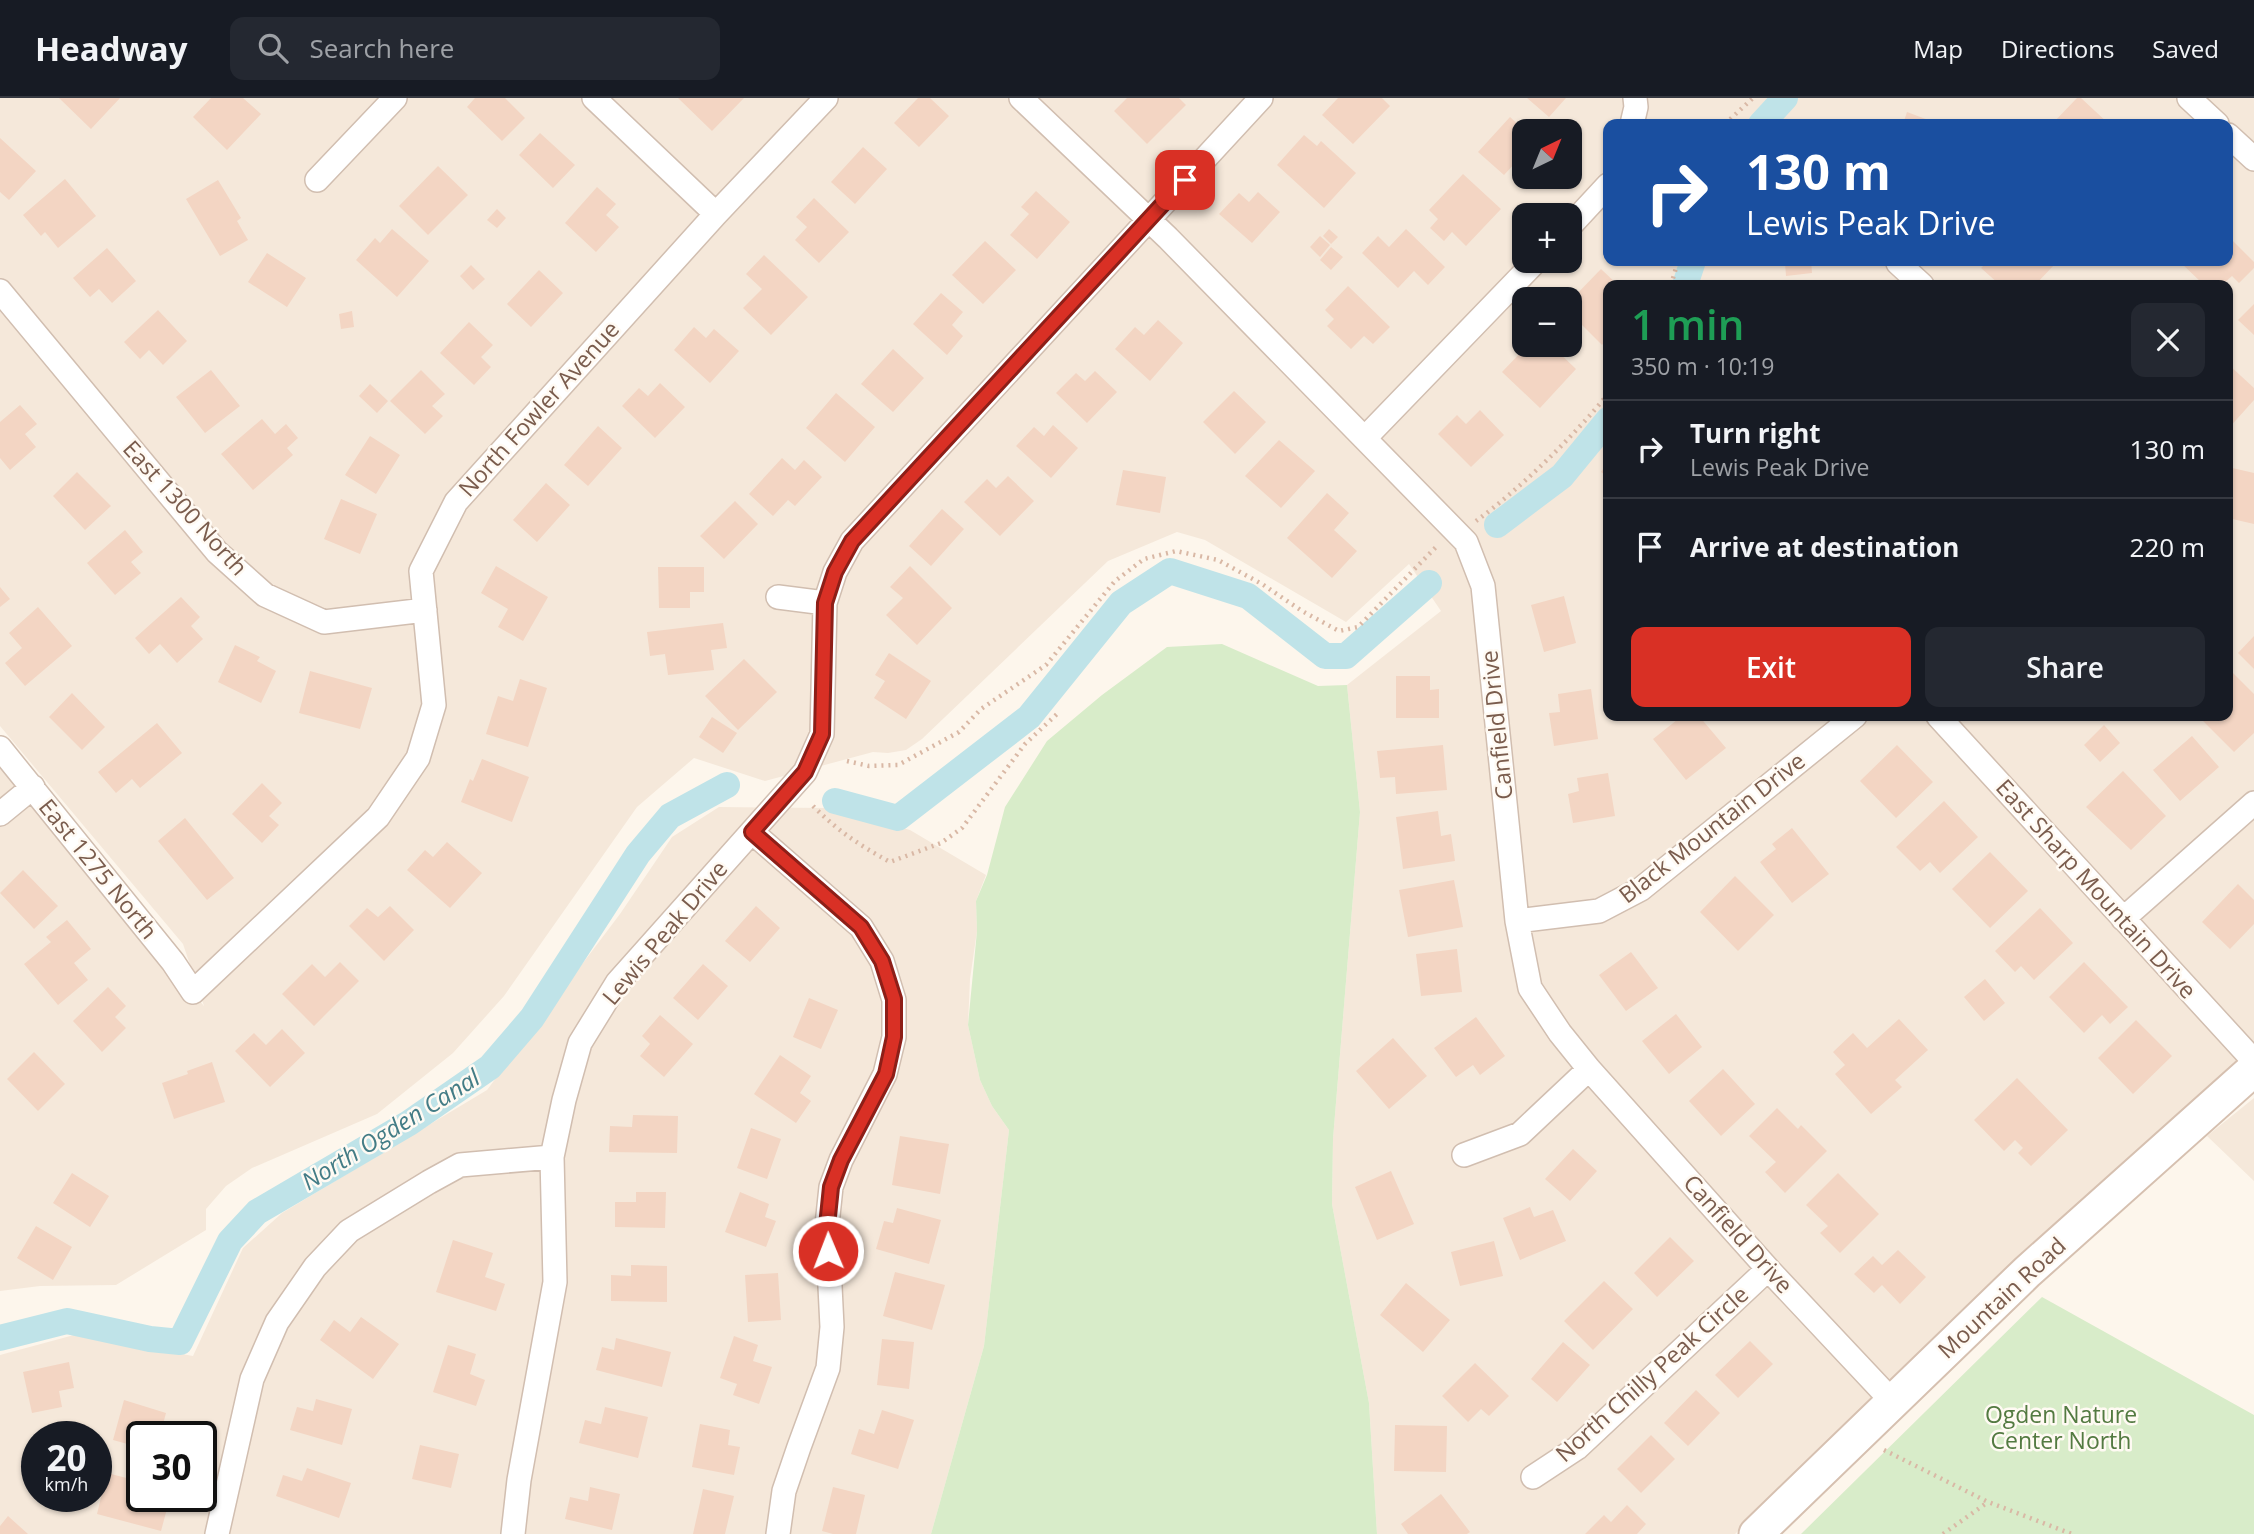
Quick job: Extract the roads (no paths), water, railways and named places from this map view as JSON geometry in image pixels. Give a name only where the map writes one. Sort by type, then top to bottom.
[{"type":"street","points":[[317,180],[395,98]]},
{"type":"street","points":[[594,98],[716,214]]},
{"type":"street","name":"North Fowler Avenue","points":[[193,992],[378,817],[418,758],[434,705],[421,571],[456,502],[716,214],[826,98]]},
{"type":"street","name":"Canfield Drive","points":[[1021,98],[1149,219],[1466,542],[1483,586],[1517,921],[1530,988],[1560,1033],[1589,1069],[1768,1269],[1893,1402]]},
{"type":"street","name":"Lewis Peak Drive","points":[[513,1534],[519,1480],[555,1282],[552,1157],[580,1043],[617,983],[805,772],[822,734],[825,603],[835,572],[852,541],[1261,98]]},
{"type":"street","points":[[2189,98],[2212,119]]},
{"type":"street","points":[[2233,140],[2254,159]]},
{"type":"street","points":[[1582,213],[1603,190]]},
{"type":"street","points":[[1901,266],[1917,280]]},
{"type":"street","points":[[1365,438],[1524,273]]},
{"type":"street","name":"East 1300 North","points":[[0,291],[217,552],[265,596],[324,622],[425,610]]},
{"type":"street","points":[[778,597],[825,603]]},
{"type":"street","name":"Black Mountain Drive","points":[[1517,921],[1599,911],[1641,889],[1849,721]]},
{"type":"street","name":"East Sharp Mountain Drive","points":[[1943,721],[2254,1061]]},
{"type":"street","name":"East 1275 North","points":[[0,748],[173,962],[193,992]]},
{"type":"street","points":[[0,814],[33,787]]},
{"type":"street","points":[[2123,919],[2254,803]]},
{"type":"street","points":[[752,832],[861,927],[882,961],[894,999],[894,1037],[886,1074],[841,1160],[831,1187],[827,1226],[832,1327],[828,1368],[785,1491],[778,1534]]},
{"type":"street","points":[[1464,1155],[1520,1134],[1589,1069]]},
{"type":"street","name":"Mountain Road","points":[[1756,1534],[2027,1272],[2254,1069]]},
{"type":"street","points":[[217,1534],[252,1379],[277,1322],[315,1267],[349,1231],[460,1165],[552,1157]]},
{"type":"street","name":"North Chilly Peak Circle","points":[[1534,1477],[1577,1448],[1768,1269]]},
{"type":"waterway","name":"North Ogden Canal","points":[[1766,119],[1785,98]]},
{"type":"waterway","name":"North Ogden Canal","points":[[1687,280],[1691,266]]},
{"type":"waterway","name":"North Ogden Canal","points":[[1497,525],[1562,476],[1603,426]]},
{"type":"waterway","name":"North Ogden Canal","points":[[835,801],[898,818],[1029,717],[1121,603],[1170,571],[1248,596],[1325,656],[1346,656],[1429,583]]},
{"type":"waterway","name":"North Ogden Canal","points":[[0,1338],[67,1321],[150,1339],[180,1342],[230,1241],[257,1212],[409,1123],[490,1067],[532,1018],[638,854],[670,816],[727,785]]},
{"type":"park label","name":"Ogden Nature Center North","points":[[2061,1428]]}]
